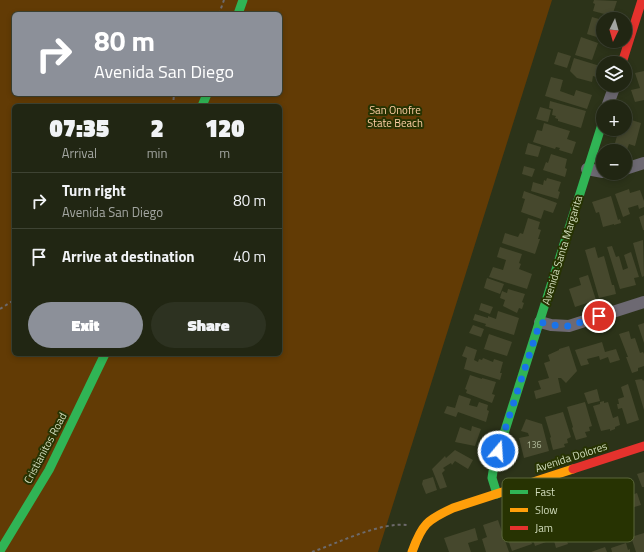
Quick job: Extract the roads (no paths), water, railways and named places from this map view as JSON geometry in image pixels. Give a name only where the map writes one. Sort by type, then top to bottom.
[{"type":"street","points":[[239,12],[244,0]]},
{"type":"street","points":[[625,56],[640,17],[642,0]]},
{"type":"street","name":"Avenida Santa Margarita","points":[[497,494],[492,478],[494,465],[598,136]]},
{"type":"street","points":[[632,167],[644,163]]},
{"type":"street","points":[[587,170],[596,171]]},
{"type":"street","points":[[540,322],[551,325],[569,326],[644,302]]},
{"type":"street","name":"Cristianitos Road","points":[[0,551],[49,470],[104,356]]},
{"type":"street","name":"Avenida Dolores","points":[[546,478],[644,446]]},
{"type":"street","name":"Avenida Dolores","points":[[412,552],[420,529],[429,519],[447,510],[502,492]]},
{"type":"park label","name":"San Onofre State Beach","points":[[395,116]]}]
